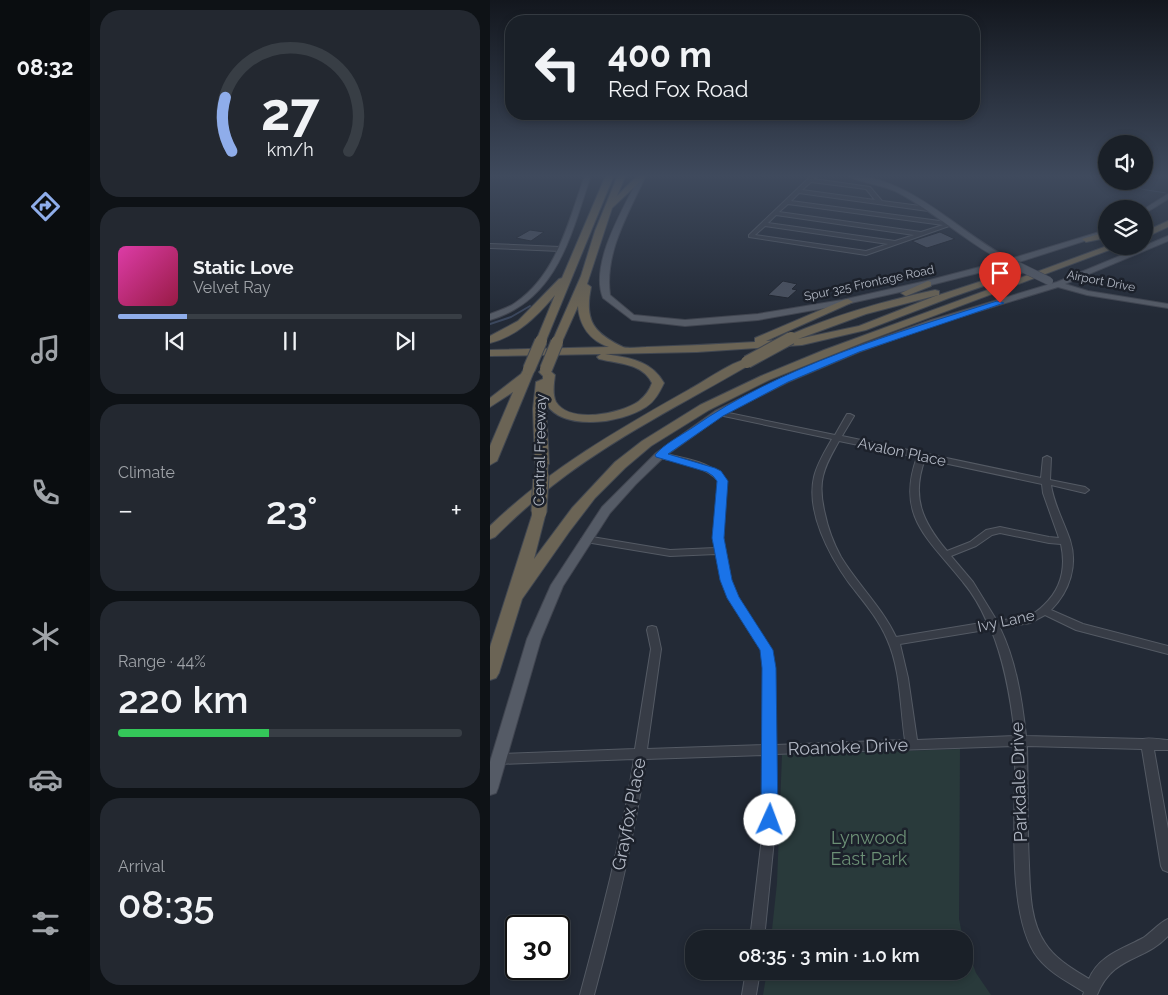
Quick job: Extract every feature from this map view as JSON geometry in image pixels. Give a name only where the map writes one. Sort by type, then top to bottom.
[{"type":"highway","name":"Central Freeway","points":[[490,461],[591,221]]},
{"type":"highway","name":"Central Freeway","points":[[490,674],[540,512],[542,464],[539,399],[546,370],[586,276],[603,221]]},
{"type":"highway","points":[[1153,232],[1168,224]]},
{"type":"highway","points":[[1153,235],[1168,232]]},
{"type":"highway","points":[[1086,239],[1098,236]]},
{"type":"highway","points":[[490,353],[717,348],[802,342],[862,328],[987,282],[1098,249]]},
{"type":"highway","points":[[514,598],[579,507],[598,485],[638,449],[662,431],[722,397],[831,352],[900,330],[1098,251]]},
{"type":"highway","points":[[490,340],[508,333],[524,323],[569,273]]},
{"type":"highway","points":[[586,276],[587,282],[582,300],[586,324],[593,335],[608,344],[636,350]]},
{"type":"highway","points":[[873,306],[987,282]]},
{"type":"highway","points":[[490,534],[530,495],[580,459],[747,362],[817,325],[873,306],[928,284]]},
{"type":"highway","points":[[717,348],[753,342],[774,335],[848,302]]},
{"type":"highway","points":[[490,359],[687,356],[801,347],[900,330]]},
{"type":"highway","points":[[546,370],[549,375],[548,396],[552,404],[564,412],[579,417],[598,418],[626,413],[644,404],[654,395],[658,383],[652,372],[646,367],[597,356]]},
{"type":"highway","points":[[490,403],[503,396],[527,372]]},
{"type":"main road","points":[[490,317],[518,305],[535,291],[558,257],[570,221]]},
{"type":"main road","name":"Spur 325 Frontage Road","points":[[621,221],[610,245],[605,279],[606,296],[619,312],[632,317],[644,321],[679,324],[770,316],[848,302],[1012,263],[1086,239]]},
{"type":"main road","name":"Airport Drive","points":[[945,221],[977,244],[1053,283],[1087,293],[1168,306]]},
{"type":"main road","points":[[490,788],[534,639],[557,585],[606,510],[660,455],[719,414],[785,380],[900,330],[1053,283],[1168,238]]},
{"type":"street","points":[[766,221],[751,236],[866,253],[950,225]]},
{"type":"street","points":[[835,221],[924,234]]},
{"type":"street","points":[[925,221],[950,225]]},
{"type":"street","points":[[763,224],[895,243]]},
{"type":"street","points":[[490,246],[560,249]]},
{"type":"street","name":"Avalon Place","points":[[719,414],[1085,490]]},
{"type":"street","points":[[850,416],[836,438],[818,477],[819,506],[826,537],[838,561],[880,615],[893,641],[901,674],[912,745]]},
{"type":"street","points":[[660,455],[711,470],[721,478],[718,531],[719,551],[726,580],[733,598],[766,650],[769,668],[770,820],[758,930]]},
{"type":"street","name":"Parkdale Drive","points":[[922,456],[915,472],[913,488],[917,511],[932,539],[969,583],[994,624],[1003,648],[1011,680],[1021,741],[1021,852],[1026,909],[1029,922],[1037,943],[1047,957],[1091,992]]},
{"type":"street","name":"Ivy Lane","points":[[893,641],[1030,619],[1044,611],[1057,598],[1068,575],[1070,561],[1066,541],[1053,511],[1045,482],[1047,458]]},
{"type":"street","points":[[945,556],[974,544],[989,532],[1000,530],[1049,540],[1066,541]]},
{"type":"street","points":[[586,539],[670,553],[719,551]]},
{"type":"street","points":[[1044,611],[1080,627],[1168,650]]},
{"type":"street","name":"Grayfox Place","points":[[587,995],[620,863],[640,754],[656,649],[652,630]]},
{"type":"street","name":"Roanoke Drive","points":[[499,759],[1021,741],[1168,745]]},
{"type":"street","points":[[1147,743],[1168,866]]},
{"type":"street","points":[[1091,992],[1101,974],[1112,961],[1155,939],[1168,926]]},
{"type":"street","points":[[750,995],[752,980]]},
{"type":"green space","name":"Lynwood East Park","points":[[960,749],[959,919],[961,930],[772,930],[777,883],[782,755]]},
{"type":"green space","points":[[973,965],[976,973],[991,995],[763,995],[766,980],[973,980]]},
{"type":"building","points":[[530,230],[544,232],[531,241],[516,238]]},
{"type":"building","points":[[940,232],[955,239],[927,248],[912,241]]},
{"type":"building","points":[[783,281],[797,284],[792,289],[797,290],[788,298],[768,295]]},
{"type":"waterway","points":[[490,324],[511,317],[530,306]]},
{"type":"route","points":[[770,820],[769,668],[766,650],[757,633],[733,598],[726,580],[718,538],[722,481],[717,473],[711,470],[660,455],[719,414],[785,380],[856,350],[934,322],[1000,303]]}]
